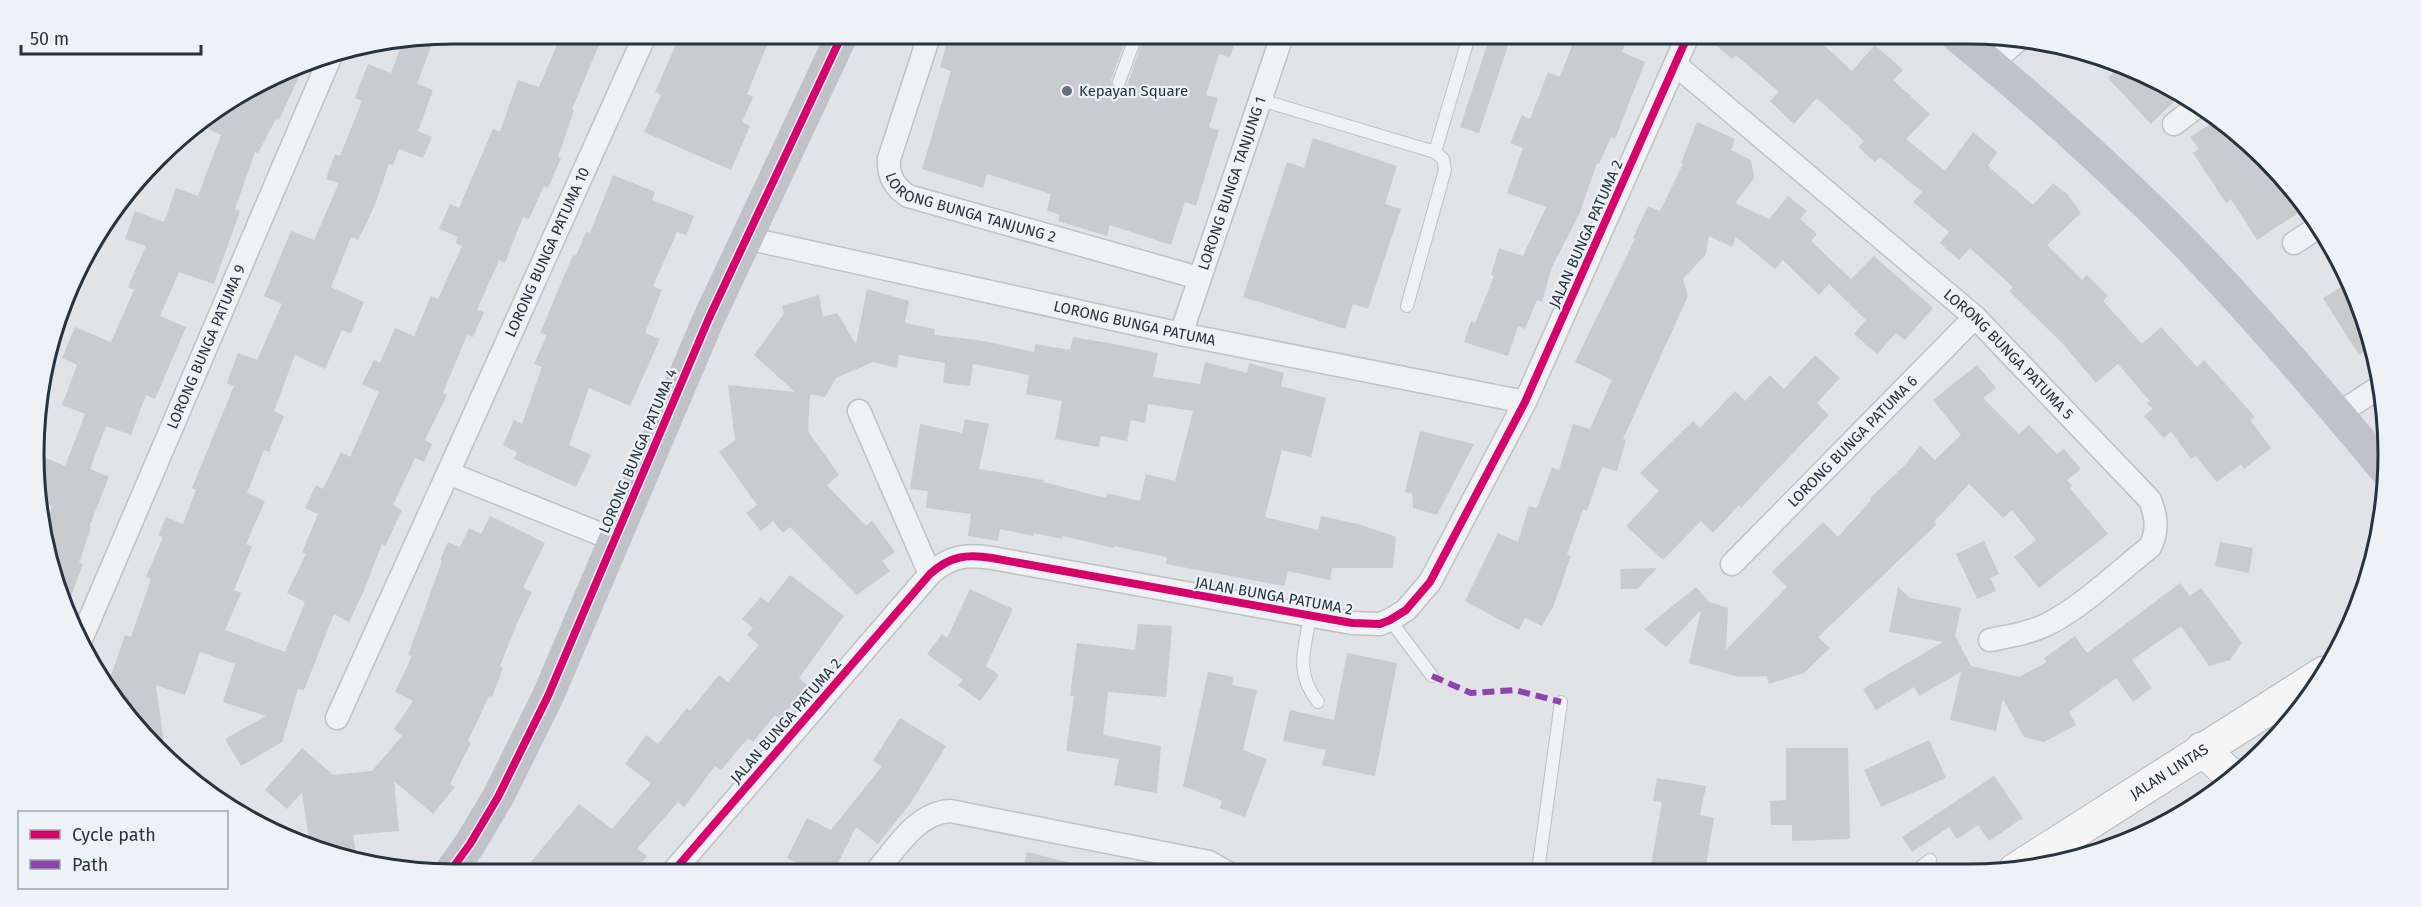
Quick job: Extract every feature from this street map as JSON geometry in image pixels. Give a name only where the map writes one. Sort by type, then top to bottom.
[{"type":"highway","name":"JALAN LINTAS","points":[[2033,858],[2307,683]]},
{"type":"highway","points":[[2202,749],[2226,771]]},
{"type":"street","name":"LORONG BUNGA PATUMA 10","points":[[337,718],[640,44]]},
{"type":"street","name":"LORONG BUNGA PATUMA 4","points":[[456,863],[470,844],[526,743],[578,630],[710,318],[838,44]]},
{"type":"street","name":"LORONG BUNGA TANJUNG 2","points":[[926,44],[889,159],[891,178],[901,191],[908,196],[1199,278]]},
{"type":"street","name":"LORONG BUNGA TANJUNG 1","points":[[1181,334],[1279,44]]},
{"type":"street","name":"JALAN BUNGA PATUMA 2","points":[[681,863],[930,574],[942,563],[955,557],[972,555],[1310,617],[1369,624],[1380,624],[1406,610],[1430,582],[1525,402],[1685,44]]},
{"type":"street","points":[[1966,44],[2154,212],[2218,279],[2378,461]]},
{"type":"street","points":[[1991,64],[2011,46]]},
{"type":"street","name":"LORONG BUNGA PATUMA 9","points":[[84,632],[328,63]]},
{"type":"street","name":"LORONG BUNGA PATUMA 5","points":[[1676,65],[1975,317],[2150,500],[2157,523],[2156,535],[2150,548],[2071,610],[2049,623],[2027,632],[1990,640]]},
{"type":"street","points":[[2174,124],[2191,111]]},
{"type":"street","points":[[2294,243],[2312,232]]},
{"type":"street","name":"LORONG BUNGA PATUMA","points":[[746,238],[1181,334],[1525,402]]},
{"type":"street","name":"LORONG BUNGA PATUMA 6","points":[[1731,564],[1975,317]]},
{"type":"street","points":[[2338,414],[2373,391]]},
{"type":"street","points":[[859,411],[930,574]]},
{"type":"street","points":[[448,473],[615,540]]},
{"type":"street","points":[[884,863],[924,818],[937,812],[950,811],[1211,863]]},
{"type":"lane","points":[[1119,82],[1133,44]]},
{"type":"lane","points":[[1435,152],[1467,44]]},
{"type":"lane","points":[[1261,100],[1435,152],[1443,159],[1445,170],[1407,306]]},
{"type":"lane","points":[[1310,617],[1303,658],[1303,674],[1307,688],[1318,702]]},
{"type":"lane","points":[[1390,620],[1432,676]]},
{"type":"lane","points":[[1539,863],[1561,702]]},
{"type":"lane","points":[[1926,863],[1930,860]]},
{"type":"building","points":[[432,44],[417,84],[433,90],[418,131],[432,137],[423,158],[399,149],[393,165],[389,164],[374,207],[358,240],[351,237],[331,287],[364,302],[351,333],[342,330],[325,369],[295,355],[274,411],[284,416],[269,452],[264,450],[247,493],[265,501],[246,544],[252,547],[234,590],[241,593],[225,630],[285,652],[305,602],[287,593],[306,554],[302,552],[318,514],[305,508],[316,485],[323,489],[341,452],[350,457],[379,392],[362,384],[374,360],[380,363],[395,328],[414,336],[431,296],[438,299],[462,246],[456,243],[458,237],[439,229],[450,204],[459,208],[493,129],[500,132],[518,80],[539,87],[557,44],[599,44],[572,109],[574,110],[558,157],[561,158],[548,188],[544,186],[529,219],[523,217],[505,263],[499,260],[477,310],[484,312],[473,337],[467,335],[443,393],[447,395],[425,440],[432,444],[424,462],[415,458],[393,505],[402,510],[385,546],[382,544],[349,622],[334,614],[304,690],[298,689],[282,742],[241,766],[225,739],[266,716],[223,702],[235,664],[200,652],[185,695],[156,685],[164,743],[145,724],[110,677],[125,635],[131,637],[151,579],[146,577],[163,537],[158,535],[166,517],[183,524],[196,490],[192,488],[234,386],[227,383],[238,353],[257,360],[282,304],[264,296],[291,231],[314,240],[339,183],[326,179],[335,154],[340,156],[362,101],[355,98],[368,64],[391,73],[401,47]]},
{"type":"building","points":[[676,44],[767,44],[747,94],[753,97],[742,122],[750,126],[731,170],[644,132],[661,95],[655,92]]},
{"type":"building","name":"Kepayan Square","points":[[947,44],[1124,44],[1111,80],[1113,88],[1120,90],[1127,85],[1141,44],[1234,44],[1230,57],[1219,54],[1206,95],[1218,98],[1209,127],[1219,130],[1196,206],[1185,202],[1171,245],[1110,225],[1107,236],[1058,221],[1060,215],[1047,210],[1051,194],[987,174],[983,188],[922,169],[951,71],[940,67]]},
{"type":"building","points":[[1487,44],[1508,44],[1479,133],[1460,127]]},
{"type":"building","points":[[1573,44],[1625,44],[1622,52],[1645,62],[1615,139],[1611,137],[1599,164],[1597,163],[1580,212],[1552,267],[1542,302],[1537,300],[1525,329],[1518,326],[1508,356],[1464,342],[1471,321],[1475,323],[1494,276],[1491,275],[1499,248],[1523,256],[1546,207],[1507,193],[1523,148],[1510,143],[1522,115],[1530,119],[1548,72],[1560,77]]},
{"type":"building","points":[[1715,44],[1823,44],[1852,71],[1875,45],[1903,70],[1893,80],[1930,114],[1906,139],[1945,171],[1973,132],[1997,152],[1988,166],[2033,205],[2053,183],[2067,194],[2081,213],[2047,245],[2082,280],[2087,275],[2108,296],[2103,301],[2142,344],[2161,327],[2197,367],[2204,360],[2255,417],[2250,420],[2271,448],[2244,469],[2241,464],[2217,482],[2196,456],[2191,459],[2171,431],[2164,438],[2144,416],[2153,408],[2147,404],[2150,401],[2118,364],[2096,383],[2062,343],[2009,291],[2013,287],[1970,248],[1959,260],[1940,243],[1949,232],[1913,202],[1922,192],[1880,157],[1875,162],[1858,147],[1864,141],[1817,98],[1794,124],[1770,101],[1779,92],[1736,55],[1732,59]]},
{"type":"building","points":[[2115,71],[2176,100],[2151,124],[2108,78]]},
{"type":"building","points":[[300,74],[279,120],[276,119],[258,153],[255,152],[235,209],[240,211],[214,284],[179,272],[160,316],[186,327],[155,399],[146,395],[131,435],[106,426],[90,469],[109,477],[89,527],[91,527],[79,563],[83,564],[70,598],[57,560],[48,516],[52,506],[47,504],[44,480],[44,457],[65,466],[85,414],[62,405],[77,365],[62,358],[75,327],[111,342],[134,290],[128,287],[146,246],[125,239],[135,211],[164,222],[176,188],[198,196],[221,135],[205,127],[248,98]]},
{"type":"building","points":[[1697,122],[1735,139],[1731,150],[1751,160],[1754,178],[1735,203],[1769,219],[1788,196],[1807,211],[1800,219],[1817,234],[1811,241],[1851,279],[1874,256],[1933,308],[1905,340],[1896,333],[1877,354],[1854,334],[1866,320],[1829,284],[1819,295],[1783,260],[1775,269],[1736,237],[1732,247],[1709,236],[1706,254],[1683,279],[1688,296],[1623,439],[1626,440],[1617,471],[1602,467],[1587,511],[1583,509],[1567,555],[1571,556],[1553,607],[1542,626],[1525,618],[1519,630],[1465,601],[1498,533],[1518,542],[1529,506],[1537,508],[1552,467],[1559,470],[1573,424],[1590,429],[1612,380],[1575,362],[1635,239],[1633,238],[1648,206],[1660,211],[1683,164],[1681,163]]},
{"type":"building","points":[[2211,124],[2217,128],[2238,145],[2276,183],[2299,213],[2257,240],[2231,199],[2226,203],[2193,153],[2199,149],[2190,137]]},
{"type":"building","points":[[1313,138],[1397,166],[1385,204],[1401,209],[1368,309],[1353,304],[1345,329],[1243,297],[1287,162],[1304,168]]},
{"type":"building","points":[[613,175],[655,192],[652,200],[694,216],[686,235],[677,232],[653,286],[662,290],[645,333],[660,339],[630,406],[589,388],[569,445],[591,455],[576,487],[514,459],[517,452],[503,445],[514,420],[522,424],[542,367],[534,364],[547,335],[540,333],[573,255],[576,256],[586,232],[590,233]]},
{"type":"building","points":[[2341,287],[2365,351],[2359,355],[2323,298]]},
{"type":"building","points":[[867,289],[909,301],[905,323],[935,329],[934,335],[978,340],[1034,352],[1035,344],[1070,350],[1073,337],[1108,343],[1158,353],[1153,377],[1200,384],[1205,362],[1247,373],[1249,363],[1284,373],[1281,386],[1326,398],[1311,457],[1282,450],[1265,517],[1318,530],[1321,516],[1358,524],[1396,537],[1393,568],[1332,568],[1330,580],[1288,571],[1284,586],[1166,564],[1167,557],[1062,536],[1062,539],[1034,533],[1033,536],[1000,529],[998,541],[968,536],[971,514],[926,508],[928,491],[910,489],[920,424],[962,433],[965,419],[989,424],[979,469],[1044,480],[1043,482],[1106,498],[1107,493],[1140,501],[1146,474],[1175,481],[1193,411],[1148,404],[1145,423],[1131,420],[1127,441],[1101,436],[1099,447],[1055,439],[1062,401],[1026,394],[1029,375],[973,364],[970,386],[943,383],[945,363],[899,355],[897,368],[873,362],[836,378],[825,397],[810,394],[808,431],[839,475],[827,485],[866,526],[872,521],[895,552],[882,561],[890,571],[857,595],[790,527],[783,533],[773,521],[761,531],[746,513],[757,505],[719,452],[735,440],[728,385],[795,392],[754,355],[784,314],[782,306],[819,295],[823,317],[837,313],[856,344]]},
{"type":"building","points":[[1815,355],[1840,378],[1817,403],[1829,415],[1741,508],[1739,505],[1713,533],[1701,521],[1663,560],[1626,526],[1659,491],[1640,473],[1693,421],[1700,428],[1735,391],[1745,401],[1770,375],[1784,389]]},
{"type":"building","points":[[1977,365],[1996,388],[1983,398],[2019,434],[2029,425],[2057,454],[2064,449],[2081,469],[2067,480],[2072,486],[2070,488],[2108,534],[2039,588],[2014,557],[2036,540],[2012,510],[2003,518],[1969,484],[1934,522],[1937,524],[1818,637],[1830,648],[1804,673],[1769,684],[1767,676],[1739,677],[1689,663],[1701,610],[1666,647],[1644,629],[1696,587],[1709,602],[1728,608],[1726,650],[1787,587],[1772,572],[1823,522],[1838,537],[1871,500],[1870,498],[1904,466],[1920,446],[1935,460],[1961,435],[1933,400]]},
{"type":"building","points":[[1420,431],[1474,444],[1437,515],[1413,508],[1412,494],[1405,492]]},
{"type":"building","points":[[490,516],[545,543],[523,588],[532,592],[500,666],[503,668],[492,697],[489,696],[468,741],[471,743],[450,784],[455,787],[433,814],[394,781],[399,831],[353,835],[356,852],[308,837],[302,792],[287,809],[265,790],[302,748],[333,775],[372,771],[402,736],[394,729],[413,701],[395,692],[412,656],[408,655],[442,561],[440,560],[448,542],[460,547],[469,528],[481,534]]},
{"type":"building","points":[[1984,541],[1999,574],[1990,578],[1996,591],[1977,599],[1956,554]]},
{"type":"building","points":[[2220,542],[2253,548],[2249,573],[2215,566]]},
{"type":"building","points":[[1657,568],[1637,589],[1621,589],[1620,569]]},
{"type":"building","points":[[790,575],[844,616],[799,678],[808,686],[780,719],[775,715],[753,742],[748,738],[721,770],[715,766],[684,807],[678,802],[637,849],[647,856],[642,863],[530,863],[579,804],[612,829],[651,783],[625,764],[646,735],[658,744],[687,708],[690,711],[719,675],[728,682],[759,645],[747,635],[753,628],[742,619],[761,597],[768,603]]},
{"type":"building","points":[[2180,583],[2190,596],[2201,588],[2242,643],[2230,660],[2209,666],[2181,626],[2132,660],[2152,688],[2133,702],[2116,678],[2069,712],[2076,725],[2044,742],[2024,737],[2003,699],[1996,731],[1950,720],[1961,672],[1919,696],[1914,687],[1876,710],[1863,689],[1943,642],[1889,632],[1898,587],[1910,598],[1961,608],[1955,636],[1971,666],[2019,677],[2047,662],[2044,658],[2075,636],[2087,653]]},
{"type":"building","points":[[970,589],[1013,609],[986,666],[999,675],[980,701],[958,685],[963,680],[927,654],[942,634],[947,638]]},
{"type":"building","points":[[1138,624],[1172,626],[1166,697],[1108,692],[1103,735],[1161,746],[1157,793],[1114,785],[1119,759],[1066,751],[1074,696],[1070,696],[1077,643],[1135,650]]},
{"type":"building","points":[[1347,653],[1397,663],[1375,776],[1322,765],[1326,750],[1283,741],[1290,710],[1334,720]]},
{"type":"building","points":[[1208,672],[1234,677],[1232,685],[1257,690],[1243,750],[1267,759],[1245,817],[1220,808],[1222,801],[1183,786]]},
{"type":"building","points":[[900,718],[946,746],[910,804],[878,844],[856,827],[838,863],[797,863],[787,858],[807,818],[831,830],[882,766],[873,761]]},
{"type":"building","points":[[1929,740],[1946,778],[1881,807],[1864,770]]},
{"type":"building","points":[[1786,748],[1848,748],[1850,839],[1792,841],[1792,825],[1771,825],[1770,801],[1786,800]]},
{"type":"building","points":[[1994,776],[2023,818],[1989,841],[1978,825],[1957,839],[1949,827],[1912,852],[1902,837]]},
{"type":"building","points":[[1657,778],[1706,786],[1700,815],[1714,818],[1706,863],[1651,863],[1662,802],[1653,801]]},
{"type":"building","points":[[1027,852],[1071,863],[1024,863]]},
{"type":"marked path","points":[[1432,676],[1471,693],[1515,690],[1561,702]]},
{"type":"cycle path","points":[[456,863],[498,797],[548,696],[709,318],[838,44]]},
{"type":"cycle path","points":[[681,863],[930,574],[952,560],[974,556],[992,558],[1352,623],[1380,624],[1406,610],[1430,582],[1525,402],[1684,44]]},
{"type":"place","name":"Kepayan Square","points":[[1067,91]]}]
